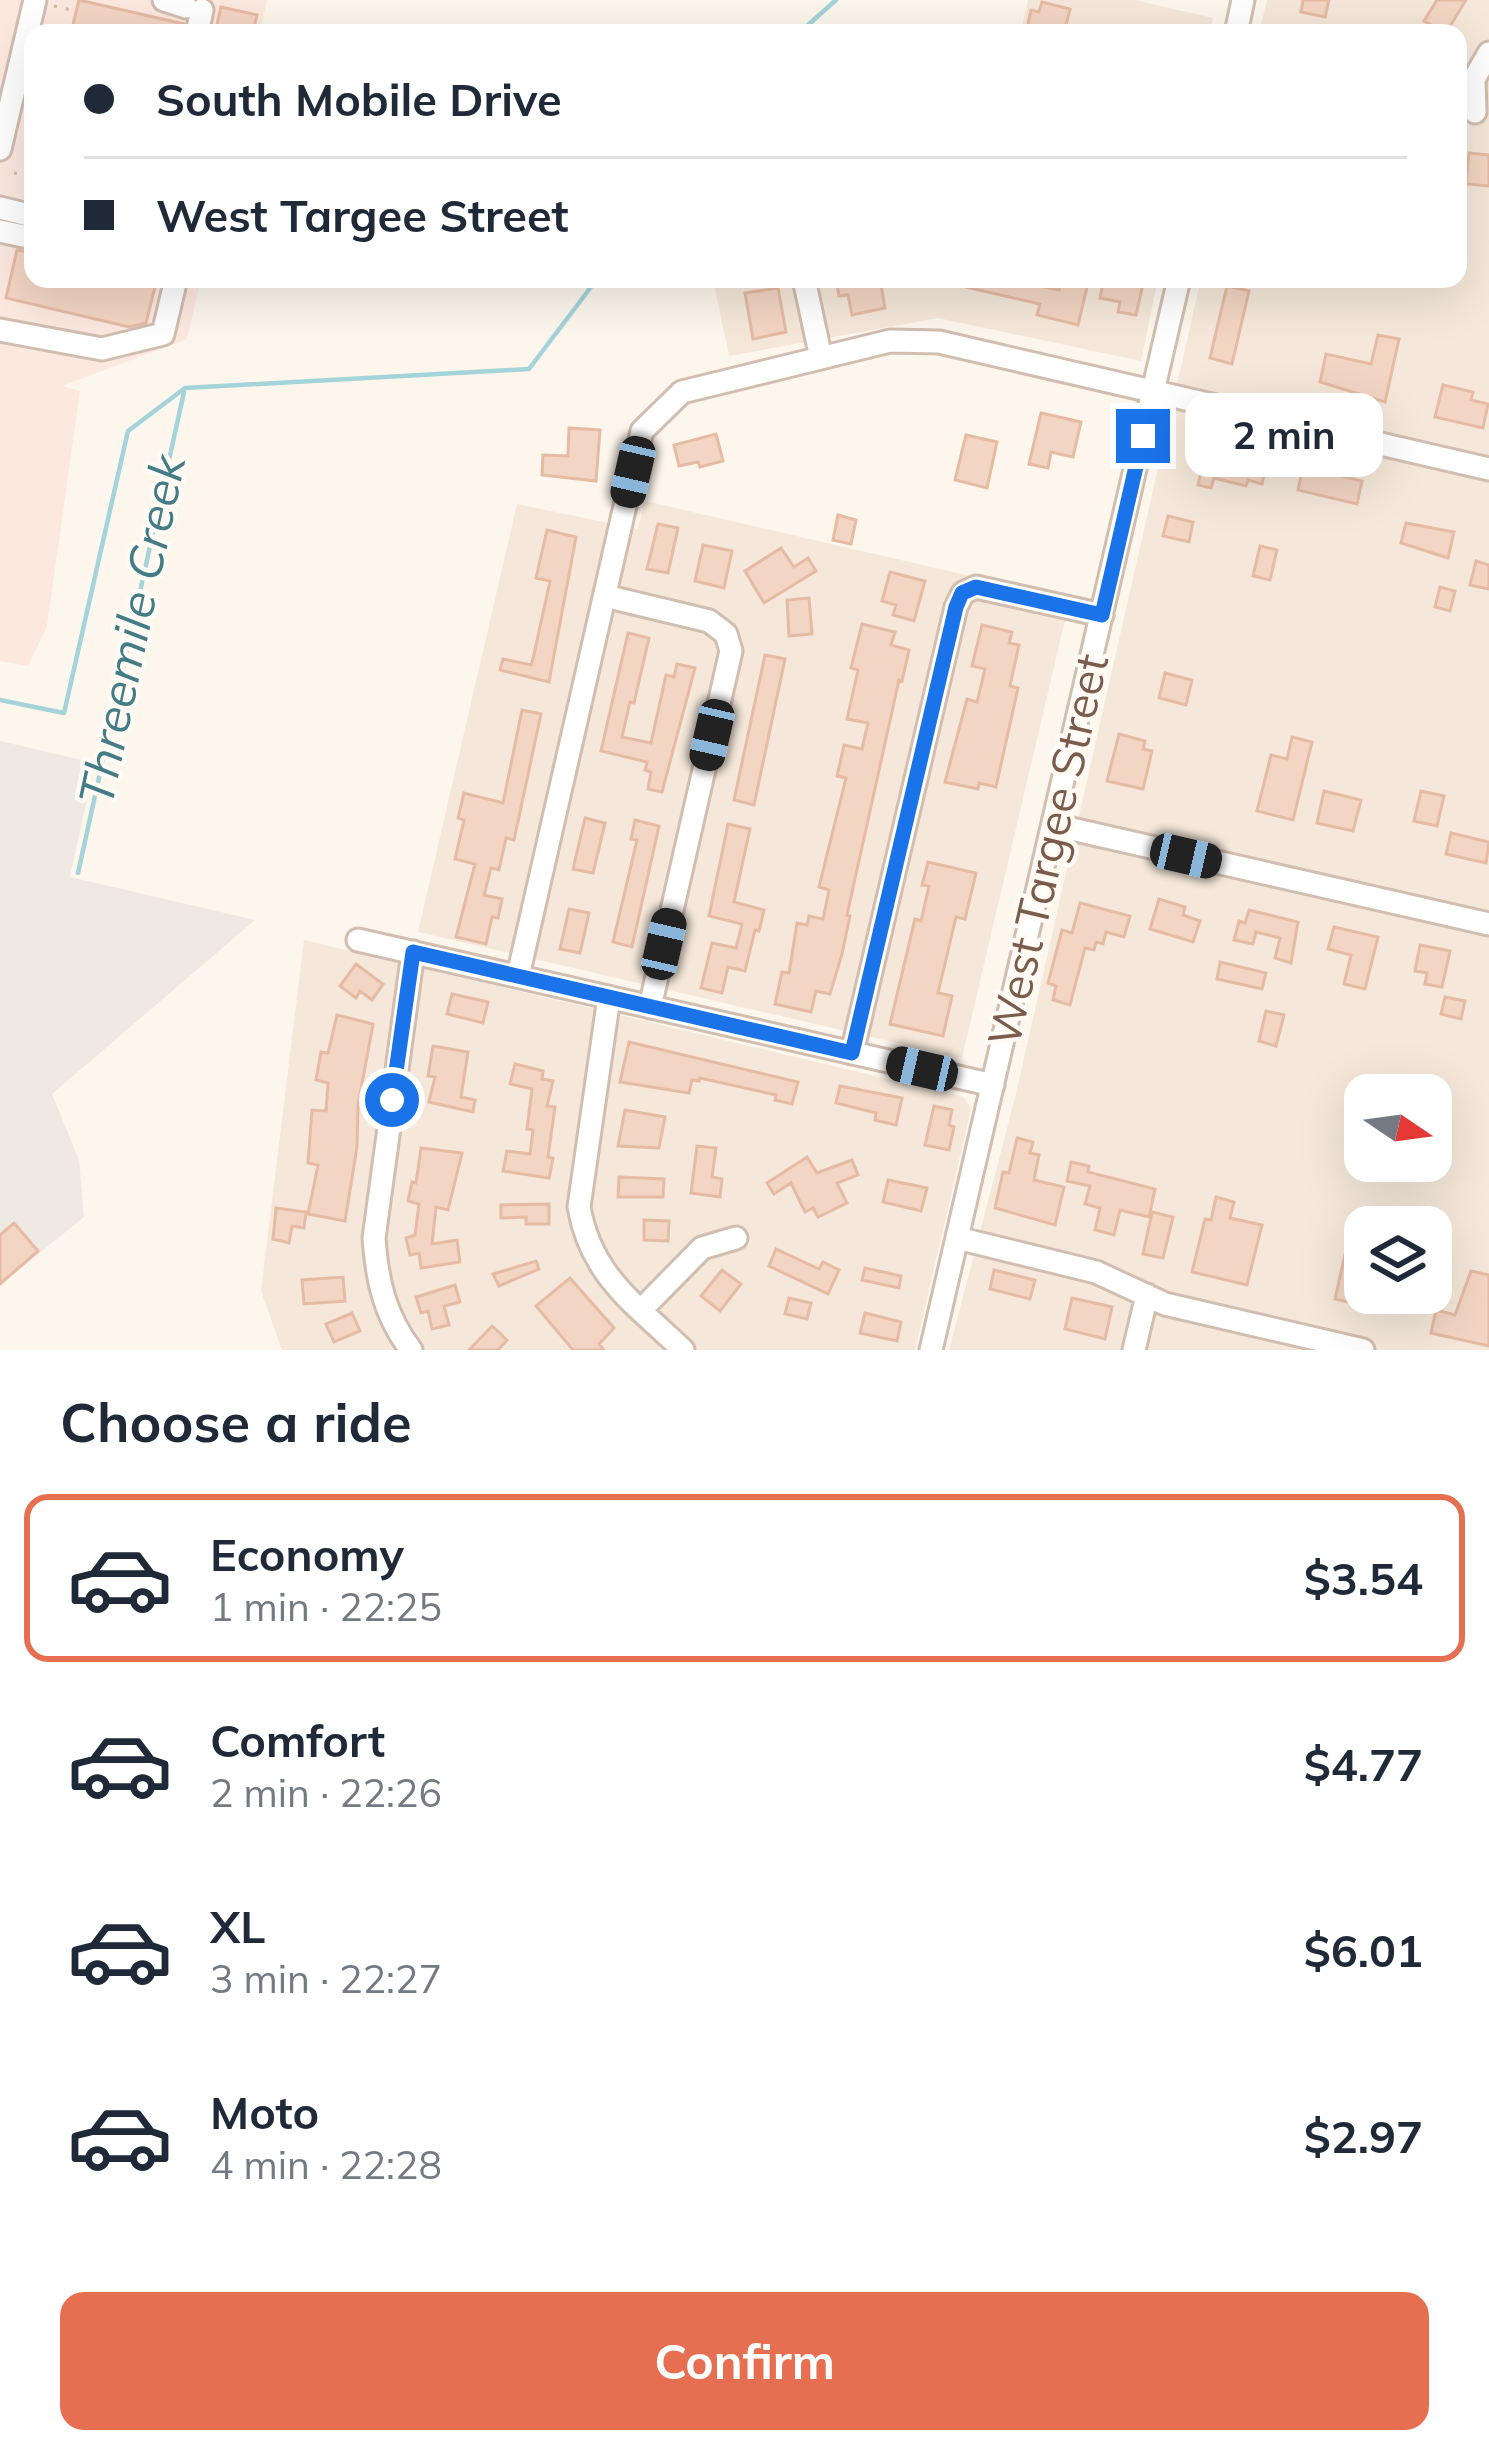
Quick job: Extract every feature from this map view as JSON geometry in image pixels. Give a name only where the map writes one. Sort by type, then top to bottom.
[{"type":"street","points":[[1474,112],[1474,79],[1489,53]]},
{"type":"street","points":[[0,149],[22,105],[17,72]]},
{"type":"street","points":[[0,329],[102,349],[163,334],[174,288]]},
{"type":"street","points":[[806,288],[821,358]]},
{"type":"street","name":"West Targee Street","points":[[931,1350],[1177,288]]},
{"type":"street","points":[[518,976],[642,431],[682,392],[890,341],[939,341],[1489,469]]},
{"type":"street","points":[[852,1053],[962,593],[976,587],[1102,615]]},
{"type":"street","points":[[604,596],[709,621],[727,634],[730,651],[650,1007]]},
{"type":"street","points":[[1054,825],[1489,924]]},
{"type":"street","points":[[358,940],[993,1085]]},
{"type":"street","points":[[411,1350],[386,1307],[376,1273],[374,1238],[413,952]]},
{"type":"street","points":[[609,997],[579,1207],[585,1240],[599,1267],[683,1350]]},
{"type":"street","points":[[641,1310],[702,1248],[736,1238]]},
{"type":"street","points":[[957,1238],[1096,1272],[1166,1304],[1363,1350]]},
{"type":"street","points":[[1134,1350],[1148,1295]]},
{"type":"path","points":[[44,3],[71,10]]},
{"type":"path","points":[[14,173],[24,175]]},
{"type":"shaded area","points":[[0,0],[267,0],[262,24],[24,24],[24,288],[199,288],[187,339],[62,386],[80,391],[47,626],[28,666],[0,661]]},
{"type":"shaded area","points":[[1028,0],[1134,0],[1213,18],[1212,24],[1022,24]]},
{"type":"shaded area","points":[[1267,0],[1489,0],[1489,1350],[949,1350],[1014,1102],[1199,288],[1467,288],[1467,24],[1261,24]]},
{"type":"shaded area","points":[[715,288],[1156,288],[1141,361],[938,318],[729,356]]},
{"type":"shaded area","points":[[645,501],[1070,599],[962,1058],[418,932],[517,504],[638,529]]},
{"type":"shaded area","points":[[0,741],[95,763],[70,877],[255,920],[52,1094],[79,1160],[84,1217],[0,1285]]},
{"type":"shaded area","points":[[304,940],[964,1097],[971,1109],[915,1350],[282,1350],[261,1291]]},
{"type":"building","points":[[79,0],[184,24],[73,24]]},
{"type":"building","points":[[1303,0],[1329,0],[1325,17],[1301,12]]},
{"type":"building","points":[[1437,0],[1466,0],[1451,24],[1424,21]]},
{"type":"building","points":[[1042,2],[1070,9],[1066,24],[1028,24],[1031,10],[1039,12]]},
{"type":"building","points":[[221,7],[257,15],[255,24],[217,24]]},
{"type":"building","points":[[1469,153],[1489,155],[1489,186],[1467,184]]},
{"type":"building","points":[[17,250],[24,251],[24,288],[155,288],[146,323],[129,327],[6,298]]},
{"type":"building","points":[[778,288],[786,332],[753,339],[745,293]]},
{"type":"building","points":[[838,288],[882,288],[885,308],[852,315],[848,295],[839,296]]},
{"type":"building","points":[[970,288],[1087,288],[1078,325],[1037,315],[1040,304]]},
{"type":"building","points":[[1102,288],[1142,288],[1136,315],[1118,312],[1120,302],[1100,298]]},
{"type":"building","points":[[1227,288],[1249,291],[1232,364],[1210,358]]},
{"type":"building","points":[[1378,335],[1399,339],[1385,402],[1320,382],[1326,354],[1371,364]]},
{"type":"building","points":[[1443,385],[1473,392],[1471,400],[1488,404],[1483,428],[1435,417]]},
{"type":"building","points":[[1041,413],[1081,422],[1073,457],[1051,452],[1048,468],[1029,464]]},
{"type":"building","points":[[569,428],[600,430],[596,481],[542,475],[543,455],[568,456]]},
{"type":"building","points":[[716,434],[723,461],[679,466],[674,445]]},
{"type":"building","points":[[966,435],[997,442],[987,488],[955,480]]},
{"type":"building","points":[[1207,447],[1267,461],[1262,484],[1248,480],[1246,486],[1214,478],[1211,488],[1198,485]]},
{"type":"building","points":[[1303,467],[1362,481],[1357,504],[1298,490]]},
{"type":"building","points":[[838,515],[856,520],[851,544],[833,540]]},
{"type":"building","points":[[1168,516],[1193,522],[1189,542],[1163,536]]},
{"type":"building","points":[[1406,523],[1454,532],[1448,558],[1401,543]]},
{"type":"building","points":[[658,524],[678,528],[668,573],[647,569]]},
{"type":"building","points":[[547,530],[576,537],[549,682],[500,670],[503,659],[531,665],[550,581],[536,578]]},
{"type":"building","points":[[703,545],[732,551],[724,588],[695,581]]},
{"type":"building","points":[[1260,546],[1277,550],[1270,580],[1253,576]]},
{"type":"building","points":[[781,548],[794,567],[808,558],[816,571],[764,603],[745,571]]},
{"type":"building","points":[[1476,561],[1489,565],[1489,589],[1470,585]]},
{"type":"building","points":[[890,572],[925,581],[914,621],[893,615],[896,605],[882,601]]},
{"type":"building","points":[[1440,587],[1455,591],[1450,611],[1435,607]]},
{"type":"building","points":[[809,598],[812,634],[789,636],[787,600]]},
{"type":"building","points":[[862,624],[895,632],[891,645],[909,650],[842,954],[830,994],[816,991],[811,1012],[775,1004],[782,972],[789,973],[797,923],[807,925],[809,916],[823,919],[829,890],[819,887],[846,778],[837,776],[844,745],[862,749],[868,723],[847,719],[858,670],[851,668]]},
{"type":"building","points":[[982,625],[1012,632],[1009,643],[1019,645],[1010,686],[1018,688],[996,787],[979,783],[978,789],[945,782],[967,699],[977,702],[985,669],[972,666]]},
{"type":"building","points":[[628,633],[649,638],[622,737],[651,743],[666,675],[674,677],[677,664],[695,668],[662,792],[648,789],[651,772],[645,770],[647,762],[601,751]]},
{"type":"building","points":[[765,655],[785,659],[754,805],[734,800]]},
{"type":"building","points":[[1165,673],[1192,680],[1186,705],[1159,698]]},
{"type":"building","points":[[522,710],[541,714],[514,840],[506,838],[499,870],[491,868],[484,895],[502,899],[486,944],[456,937],[475,864],[455,859],[464,820],[458,818],[464,793],[503,803]]},
{"type":"building","points":[[1119,734],[1145,741],[1143,749],[1152,751],[1143,789],[1107,781]]},
{"type":"building","points":[[1292,737],[1312,742],[1293,820],[1257,811],[1271,755],[1287,759]]},
{"type":"building","points":[[1324,791],[1361,800],[1353,831],[1317,823]]},
{"type":"building","points":[[1421,791],[1444,796],[1437,826],[1414,821]]},
{"type":"building","points":[[585,818],[605,823],[593,873],[573,869]]},
{"type":"building","points":[[635,820],[659,826],[632,947],[613,942],[637,840],[631,839]]},
{"type":"building","points":[[728,824],[750,829],[734,902],[764,910],[745,971],[728,967],[722,993],[701,988],[712,943],[736,948],[742,924],[709,916]]},
{"type":"building","points":[[1451,833],[1489,842],[1486,863],[1446,854]]},
{"type":"building","points":[[928,862],[976,873],[965,919],[956,917],[938,993],[952,996],[943,1036],[890,1024],[915,919],[921,921],[929,886],[922,885]]},
{"type":"building","points":[[1159,899],[1185,907],[1183,915],[1200,921],[1193,942],[1150,929]]},
{"type":"building","points":[[1080,903],[1130,916],[1124,937],[1106,932],[1103,944],[1096,942],[1094,950],[1085,948],[1070,1005],[1053,1000],[1056,986],[1048,983],[1062,930],[1072,933]]},
{"type":"building","points":[[569,909],[589,913],[580,953],[560,949]]},
{"type":"building","points":[[1249,910],[1298,922],[1291,963],[1275,958],[1280,938],[1256,932],[1253,944],[1234,940],[1239,921],[1245,923]]},
{"type":"building","points":[[1334,927],[1378,937],[1365,989],[1344,984],[1351,955],[1328,949]]},
{"type":"building","points":[[1420,945],[1450,951],[1442,987],[1425,984],[1427,973],[1415,971]]},
{"type":"building","points":[[1220,962],[1266,973],[1262,989],[1217,979]]},
{"type":"building","points":[[356,964],[383,984],[372,1000],[360,991],[356,998],[340,986]]},
{"type":"building","points":[[452,994],[488,1002],[483,1023],[447,1014]]},
{"type":"building","points":[[1445,997],[1465,1001],[1461,1019],[1441,1014]]},
{"type":"building","points":[[1266,1011],[1284,1015],[1276,1046],[1259,1041]]},
{"type":"building","points":[[337,1015],[373,1024],[345,1221],[308,1214],[318,1165],[308,1163],[312,1110],[326,1111],[328,1083],[316,1080],[321,1052],[328,1053]]},
{"type":"building","points":[[629,1042],[798,1082],[792,1104],[775,1100],[776,1095],[700,1078],[692,1080],[689,1093],[620,1082]]},
{"type":"building","points":[[433,1046],[468,1052],[461,1097],[475,1100],[473,1112],[429,1102],[435,1077],[428,1076]]},
{"type":"building","points":[[515,1064],[543,1071],[542,1079],[553,1081],[547,1106],[555,1107],[549,1178],[503,1171],[507,1151],[530,1154],[533,1130],[527,1129],[532,1089],[510,1084]]},
{"type":"building","points":[[840,1086],[902,1098],[896,1125],[875,1120],[876,1113],[836,1103]]},
{"type":"building","points":[[934,1106],[952,1110],[949,1150],[925,1145]]},
{"type":"building","points":[[625,1110],[665,1117],[659,1148],[618,1146]]},
{"type":"building","points":[[1017,1138],[1033,1142],[1030,1153],[1039,1155],[1034,1180],[1064,1187],[1055,1225],[995,1208]]},
{"type":"building","points":[[697,1146],[716,1148],[712,1177],[722,1179],[720,1197],[691,1193]]},
{"type":"building","points":[[421,1148],[462,1153],[448,1210],[436,1207],[432,1244],[457,1240],[460,1262],[421,1268],[419,1253],[410,1255],[406,1238],[415,1235],[419,1204],[408,1201]]},
{"type":"building","points":[[807,1157],[817,1173],[852,1160],[858,1175],[837,1183],[847,1203],[818,1217],[813,1208],[805,1212],[791,1183],[774,1194],[767,1183]]},
{"type":"building","points":[[1071,1162],[1089,1166],[1088,1172],[1155,1189],[1149,1217],[1120,1210],[1114,1235],[1095,1230],[1100,1208],[1085,1204],[1090,1186],[1067,1181]]},
{"type":"building","points":[[619,1177],[664,1179],[663,1197],[618,1197]]},
{"type":"building","points":[[888,1180],[927,1188],[921,1211],[883,1202]]},
{"type":"building","points":[[1216,1197],[1234,1202],[1230,1218],[1262,1225],[1247,1285],[1192,1272],[1205,1219],[1211,1220]]},
{"type":"building","points":[[549,1204],[549,1224],[526,1224],[526,1217],[501,1218],[501,1205]]},
{"type":"building","points":[[276,1208],[306,1212],[304,1228],[292,1226],[289,1243],[273,1239]]},
{"type":"building","points":[[1152,1212],[1173,1217],[1163,1258],[1143,1254]]},
{"type":"building","points":[[644,1220],[669,1221],[668,1241],[644,1240]]},
{"type":"building","points":[[14,1223],[38,1251],[0,1284],[0,1235]]},
{"type":"building","points":[[776,1249],[819,1269],[823,1262],[839,1270],[828,1294],[769,1266]]},
{"type":"building","points":[[1344,1259],[1344,1301],[1335,1299]]},
{"type":"building","points":[[536,1261],[539,1269],[499,1286],[493,1274]]},
{"type":"building","points":[[865,1268],[901,1276],[899,1288],[862,1280]]},
{"type":"building","points":[[722,1270],[741,1284],[720,1311],[701,1296]]},
{"type":"building","points":[[994,1270],[1035,1280],[1030,1299],[990,1289]]},
{"type":"building","points":[[1471,1271],[1489,1275],[1489,1346],[1431,1333],[1435,1314],[1455,1315]]},
{"type":"building","points":[[343,1277],[345,1301],[304,1304],[302,1280]]},
{"type":"building","points":[[570,1278],[614,1328],[599,1344],[604,1350],[573,1350],[536,1306]]},
{"type":"building","points":[[455,1285],[460,1302],[444,1306],[449,1325],[432,1329],[428,1311],[421,1313],[416,1297]]},
{"type":"building","points":[[789,1298],[811,1303],[807,1319],[785,1314]]},
{"type":"building","points":[[1072,1298],[1112,1307],[1105,1339],[1065,1329]]},
{"type":"building","points":[[352,1313],[360,1331],[334,1342],[326,1324]]},
{"type":"building","points":[[865,1313],[901,1322],[897,1341],[860,1333]]},
{"type":"building","points":[[492,1326],[507,1340],[498,1350],[469,1350]]},
{"type":"waterway","points":[[809,24],[836,0]]},
{"type":"waterway","points":[[0,700],[64,713],[128,431],[185,388],[529,369],[590,288]]},
{"type":"waterway","name":"Threemile Creek","points":[[78,873],[184,392]]},
{"type":"route","points":[[392,1100],[413,952],[852,1053],[962,593],[976,587],[1102,615],[1143,436]]}]
